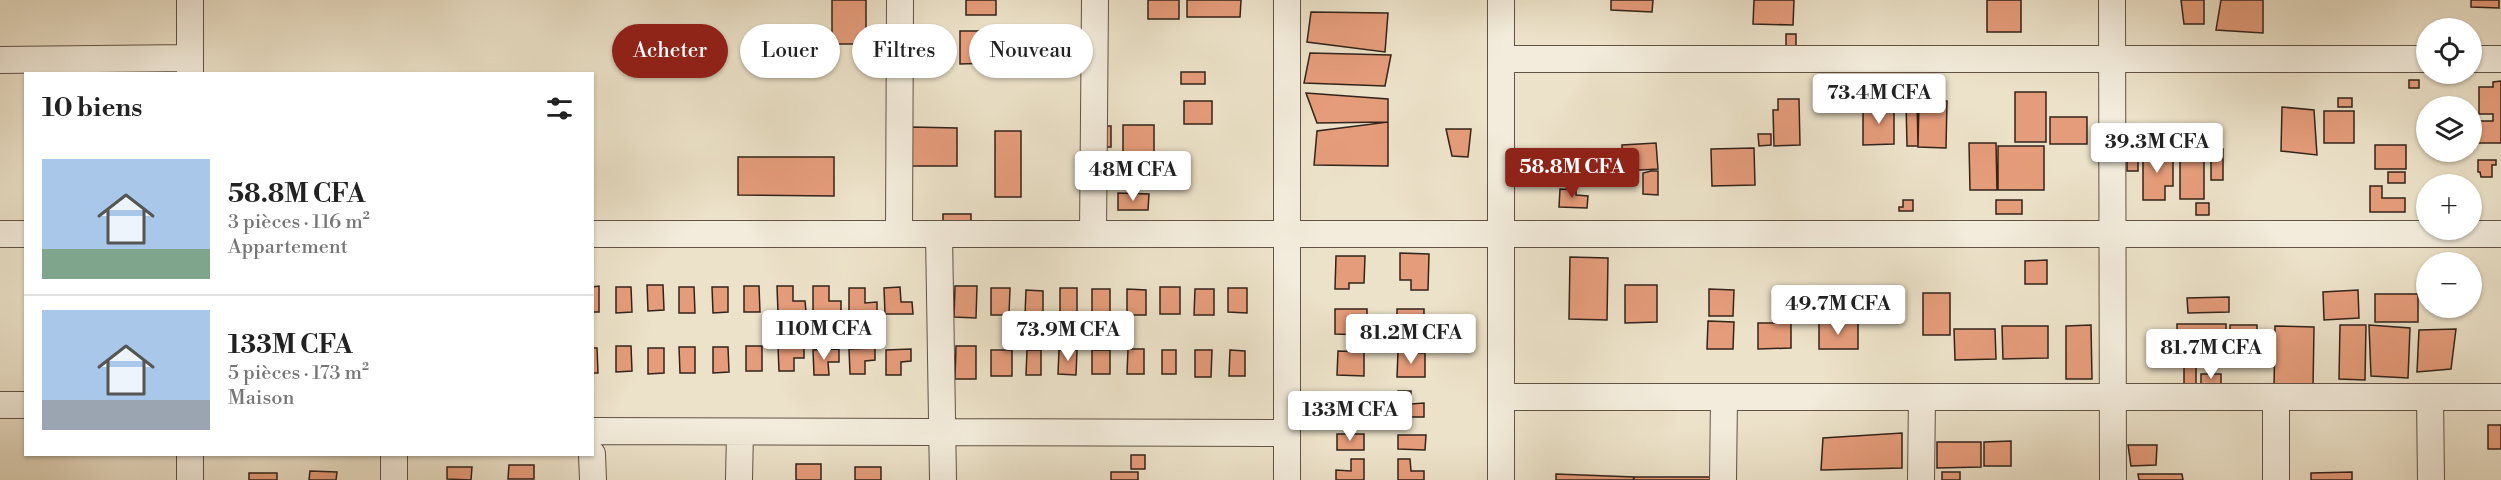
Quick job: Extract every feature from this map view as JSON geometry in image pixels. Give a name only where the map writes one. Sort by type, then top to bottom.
[{"type":"street","points":[[0,60],[190,66],[190,0]]},
{"type":"street","points":[[899,234],[900,0]]},
{"type":"street","points":[[1093,234],[1095,0]]},
{"type":"street","points":[[1287,0],[1287,480]]},
{"type":"street","points":[[1501,0],[1501,480]]},
{"type":"street","points":[[2112,0],[2113,480]]},
{"type":"street","points":[[1501,59],[2416,59]]},
{"type":"street","points":[[2482,59],[2501,59]]},
{"type":"street","points":[[0,234],[24,234]]},
{"type":"street","points":[[594,234],[2501,234]]},
{"type":"street","points":[[939,234],[943,480]]},
{"type":"street","points":[[1501,396],[2501,397]]},
{"type":"street","points":[[1724,396],[1724,480]]},
{"type":"street","points":[[1921,480],[1922,397]]},
{"type":"street","points":[[2276,397],[2276,480]]},
{"type":"street","points":[[2430,397],[2431,480]]},
{"type":"street","points":[[0,405],[24,405]]},
{"type":"street","points":[[594,431],[1287,433]]},
{"type":"street","points":[[739,480],[740,432]]},
{"type":"street","points":[[190,456],[190,480]]},
{"type":"street","points":[[394,456],[394,480]]},
{"type":"street","points":[[592,456],[593,480]]},
{"type":"building","points":[[832,0],[866,0],[866,24],[852,24],[852,44],[840,44],[840,24],[832,24]]},
{"type":"building","points":[[966,0],[996,0],[996,15],[966,15]]},
{"type":"building","points":[[1148,0],[1179,0],[1179,19],[1148,19]]},
{"type":"building","points":[[1187,0],[1241,0],[1240,17],[1187,17]]},
{"type":"building","points":[[1611,0],[1653,0],[1652,12],[1611,10]]},
{"type":"building","points":[[1754,0],[1794,0],[1793,25],[1753,24]]},
{"type":"building","points":[[1987,0],[2021,0],[2021,32],[1987,32]]},
{"type":"building","points":[[2181,0],[2204,0],[2204,24],[2184,24]]},
{"type":"building","points":[[2221,0],[2263,0],[2263,33],[2216,30]]},
{"type":"building","points":[[2471,0],[2499,0],[2499,8],[2471,7]]},
{"type":"building","points":[[1311,12],[1388,13],[1385,52],[1307,42]]},
{"type":"building","points":[[960,31],[969,31],[969,64],[960,64]]},
{"type":"building","points":[[1786,34],[1796,34],[1796,50],[1786,50]]},
{"type":"building","points":[[1310,53],[1391,55],[1385,86],[1304,83]]},
{"type":"building","points":[[1181,72],[1205,72],[1205,84],[1181,84]]},
{"type":"building","points":[[2409,80],[2416,80],[2416,84],[2419,84],[2419,88],[2409,88]]},
{"type":"building","points":[[2501,81],[2501,143],[2482,143],[2482,121],[2493,121],[2493,114],[2482,114],[2482,96],[2479,96],[2479,87],[2493,87],[2493,82]]},
{"type":"building","points":[[2015,92],[2046,92],[2046,142],[2015,142]]},
{"type":"building","points":[[1306,93],[1388,99],[1388,122],[1317,123]]},
{"type":"building","points":[[2338,98],[2352,98],[2352,107],[2338,107]]},
{"type":"building","points":[[1778,99],[1799,99],[1800,145],[1774,146],[1773,110],[1778,110]]},
{"type":"building","points":[[1917,100],[1918,146],[1907,146],[1906,101]]},
{"type":"building","points":[[1184,101],[1212,101],[1212,124],[1184,124]]},
{"type":"building","points":[[1919,101],[1947,101],[1946,148],[1918,147]]},
{"type":"building","points":[[1894,105],[1894,144],[1863,145],[1863,106]]},
{"type":"building","points":[[2282,107],[2314,110],[2317,155],[2281,151]]},
{"type":"building","points":[[2324,111],[2354,111],[2354,143],[2324,143]]},
{"type":"building","points":[[2050,117],[2087,117],[2087,144],[2050,144]]},
{"type":"building","points":[[1388,122],[1388,166],[1314,165],[1317,131]]},
{"type":"building","points":[[1123,125],[1154,125],[1154,187],[1123,187]]},
{"type":"building","points":[[1096,126],[1111,126],[1111,147],[1096,147]]},
{"type":"building","points":[[911,127],[957,128],[957,166],[911,166]]},
{"type":"building","points":[[1446,129],[1471,129],[1468,157],[1452,156]]},
{"type":"building","points":[[995,131],[1021,131],[1021,197],[995,197]]},
{"type":"building","points":[[1758,134],[1771,134],[1771,145],[1759,146]]},
{"type":"building","points":[[1656,143],[1658,169],[1623,171],[1622,145]]},
{"type":"building","points":[[1969,143],[1996,143],[1997,190],[1970,190]]},
{"type":"building","points":[[2375,145],[2406,145],[2406,169],[2375,169]]},
{"type":"building","points":[[1998,146],[2044,146],[2044,190],[1998,190]]},
{"type":"building","points":[[1754,148],[1755,185],[1712,186],[1711,149]]},
{"type":"building","points":[[1558,149],[1612,149],[1612,181],[1558,181]]},
{"type":"building","points":[[2127,149],[2138,149],[2138,171],[2127,171]]},
{"type":"building","points":[[2211,149],[2223,149],[2223,180],[2211,180]]},
{"type":"building","points":[[2143,150],[2173,150],[2173,186],[2165,186],[2165,200],[2143,200]]},
{"type":"building","points":[[2180,151],[2204,151],[2204,199],[2180,199]]},
{"type":"building","points":[[738,157],[834,157],[834,196],[738,195]]},
{"type":"building","points":[[2496,160],[2496,165],[2492,165],[2492,177],[2482,177],[2482,174],[2478,172],[2478,162]]},
{"type":"building","points":[[1658,171],[1658,195],[1643,194],[1643,173]]},
{"type":"building","points":[[2388,172],[2405,172],[2405,183],[2388,183]]},
{"type":"building","points":[[2370,186],[2382,186],[2382,198],[2405,198],[2405,212],[2370,212]]},
{"type":"building","points":[[1560,189],[1576,190],[1576,195],[1588,196],[1587,208],[1559,207]]},
{"type":"building","points":[[1118,193],[1149,194],[1148,210],[1118,210]]},
{"type":"building","points":[[1903,200],[1913,200],[1913,211],[1899,211],[1899,207],[1903,207]]},
{"type":"building","points":[[1996,200],[2022,200],[2022,214],[1996,214]]},
{"type":"building","points":[[2196,203],[2209,203],[2209,215],[2196,215]]},
{"type":"building","points":[[943,214],[971,214],[971,229],[943,229]]},
{"type":"building","points":[[1400,253],[1429,254],[1428,290],[1411,290],[1411,280],[1400,280]]},
{"type":"building","points":[[1336,256],[1365,256],[1364,283],[1349,283],[1349,289],[1335,289]]},
{"type":"building","points":[[1570,257],[1608,258],[1607,320],[1569,319]]},
{"type":"building","points":[[2047,260],[2047,284],[2025,284],[2025,261]]},
{"type":"building","points":[[647,285],[663,285],[664,310],[648,311]]},
{"type":"building","points":[[1625,285],[1657,285],[1657,322],[1625,323]]},
{"type":"building","points":[[599,286],[599,312],[594,312],[594,287]]},
{"type":"building","points":[[744,286],[759,286],[760,312],[744,312]]},
{"type":"building","points":[[777,286],[793,286],[793,301],[805,301],[806,312],[778,313]]},
{"type":"building","points":[[813,286],[829,286],[829,301],[841,301],[841,312],[813,313]]},
{"type":"building","points":[[955,286],[977,286],[976,318],[954,317]]},
{"type":"building","points":[[616,287],[631,287],[632,312],[616,313]]},
{"type":"building","points":[[679,287],[694,287],[695,313],[679,313]]},
{"type":"building","points":[[712,287],[728,287],[728,312],[713,313]]},
{"type":"building","points":[[900,287],[901,302],[912,302],[913,314],[885,314],[884,288]]},
{"type":"building","points":[[1160,287],[1180,287],[1180,314],[1160,314]]},
{"type":"building","points":[[849,288],[865,288],[865,303],[877,302],[877,314],[849,314]]},
{"type":"building","points":[[991,288],[1010,288],[1009,315],[991,315]]},
{"type":"building","points":[[1060,288],[1077,288],[1077,314],[1060,314]]},
{"type":"building","points":[[1228,288],[1247,288],[1247,313],[1228,312]]},
{"type":"building","points":[[1092,289],[1110,289],[1110,314],[1092,314]]},
{"type":"building","points":[[1127,289],[1146,290],[1146,315],[1127,315]]},
{"type":"building","points":[[1195,289],[1214,289],[1214,315],[1194,315]]},
{"type":"building","points":[[1709,289],[1734,290],[1733,316],[1709,316]]},
{"type":"building","points":[[1026,290],[1043,291],[1043,315],[1025,315]]},
{"type":"building","points":[[2358,290],[2359,318],[2324,320],[2323,292]]},
{"type":"building","points":[[1923,293],[1950,293],[1950,335],[1923,335]]},
{"type":"building","points":[[2375,294],[2416,294],[2418,322],[2375,322]]},
{"type":"building","points":[[2229,297],[2229,312],[2188,313],[2187,298]]},
{"type":"building","points":[[1335,309],[1367,309],[1367,335],[1335,334]]},
{"type":"building","points":[[1397,309],[1424,309],[1424,336],[1397,336]]},
{"type":"building","points":[[1708,321],[1734,322],[1733,349],[1707,349]]},
{"type":"building","points":[[1819,322],[1858,322],[1858,349],[1819,349]]},
{"type":"building","points":[[1758,323],[1791,323],[1791,348],[1758,349]]},
{"type":"building","points":[[2177,324],[2226,324],[2226,364],[2198,364],[2198,355],[2177,355]]},
{"type":"building","points":[[2091,325],[2092,379],[2066,379],[2066,326]]},
{"type":"building","points":[[2230,325],[2257,325],[2257,353],[2242,353],[2242,361],[2230,361]]},
{"type":"building","points":[[2340,325],[2366,325],[2365,380],[2339,379]]},
{"type":"building","points":[[2369,325],[2410,328],[2408,378],[2371,376]]},
{"type":"building","points":[[2002,326],[2048,326],[2048,358],[2003,359]]},
{"type":"building","points":[[2275,326],[2314,327],[2313,388],[2274,388]]},
{"type":"building","points":[[1954,329],[1995,329],[1996,359],[1955,360]]},
{"type":"building","points":[[2456,329],[2451,369],[2417,372],[2419,330]]},
{"type":"building","points":[[616,346],[631,346],[632,371],[616,372]]},
{"type":"building","points":[[746,346],[762,346],[762,371],[746,371]]},
{"type":"building","points":[[778,346],[804,346],[804,358],[794,358],[794,371],[779,371]]},
{"type":"building","points":[[956,346],[976,346],[976,379],[955,379]]},
{"type":"building","points":[[679,347],[695,347],[695,373],[680,373]]},
{"type":"building","points":[[713,347],[728,347],[729,372],[713,373]]},
{"type":"building","points":[[594,348],[597,348],[598,373],[594,373]]},
{"type":"building","points":[[648,348],[664,348],[664,373],[648,374]]},
{"type":"building","points":[[875,348],[875,360],[865,361],[865,374],[850,374],[849,349]]},
{"type":"building","points":[[839,349],[839,362],[828,362],[829,375],[814,375],[813,350]]},
{"type":"building","points":[[911,349],[911,361],[901,362],[901,375],[886,375],[886,350]]},
{"type":"building","points":[[1128,349],[1144,349],[1144,374],[1127,374]]},
{"type":"building","points":[[991,350],[1012,350],[1012,376],[991,376]]},
{"type":"building","points":[[1027,350],[1041,350],[1041,375],[1026,375]]},
{"type":"building","points":[[1059,350],[1077,350],[1076,375],[1058,374]]},
{"type":"building","points":[[1092,350],[1110,350],[1110,374],[1092,374]]},
{"type":"building","points":[[1162,350],[1176,350],[1176,374],[1162,374]]},
{"type":"building","points":[[1195,350],[1212,350],[1211,377],[1195,377]]},
{"type":"building","points":[[1230,350],[1245,351],[1245,376],[1229,376]]},
{"type":"building","points":[[1338,351],[1364,352],[1364,376],[1337,375]]},
{"type":"building","points":[[1398,352],[1425,353],[1425,377],[1397,377]]},
{"type":"building","points":[[2184,359],[2196,359],[2196,388],[2184,388]]},
{"type":"building","points":[[2201,374],[2221,374],[2221,386],[2201,386]]},
{"type":"building","points":[[1398,391],[1411,391],[1411,404],[1424,403],[1424,417],[1399,417]]},
{"type":"building","points":[[1351,392],[1365,392],[1364,417],[1337,416],[1337,402],[1351,403]]},
{"type":"building","points":[[2488,425],[2501,425],[2501,449],[2488,449]]},
{"type":"building","points":[[1902,433],[1902,468],[1821,470],[1823,438]]},
{"type":"building","points":[[1337,434],[1364,434],[1364,450],[1337,450]]},
{"type":"building","points":[[1398,435],[1426,435],[1425,450],[1398,449]]},
{"type":"building","points":[[2011,441],[2011,466],[1984,466],[1984,442]]},
{"type":"building","points":[[1937,442],[1981,442],[1981,467],[1937,468]]},
{"type":"building","points":[[2128,445],[2157,445],[2156,465],[2131,466]]},
{"type":"building","points":[[1131,455],[1145,455],[1145,469],[1131,469]]},
{"type":"building","points":[[1351,459],[1364,459],[1364,480],[1336,480],[1336,470],[1351,471]]},
{"type":"building","points":[[1398,459],[1410,459],[1411,471],[1424,471],[1424,480],[1398,480]]},
{"type":"building","points":[[796,464],[821,464],[821,480],[796,480]]},
{"type":"building","points":[[509,465],[534,465],[534,479],[508,479]]},
{"type":"building","points":[[447,467],[472,467],[471,480],[447,479]]},
{"type":"building","points":[[855,467],[881,467],[881,480],[855,480]]},
{"type":"building","points":[[310,471],[337,472],[336,480],[309,480]]},
{"type":"building","points":[[1111,472],[1138,472],[1138,480],[1111,480]]},
{"type":"building","points":[[1942,472],[1960,472],[1960,480],[1942,480]]},
{"type":"building","points":[[2352,472],[2352,480],[2311,480],[2311,473]]},
{"type":"building","points":[[249,473],[277,473],[277,480],[249,480]]},
{"type":"building","points":[[1556,474],[1634,477],[1633,480],[1556,480]]},
{"type":"building","points":[[2138,474],[2182,474],[2183,480],[2139,480]]},
{"type":"building","points":[[1634,477],[1712,477],[1712,480],[1634,480]]}]
